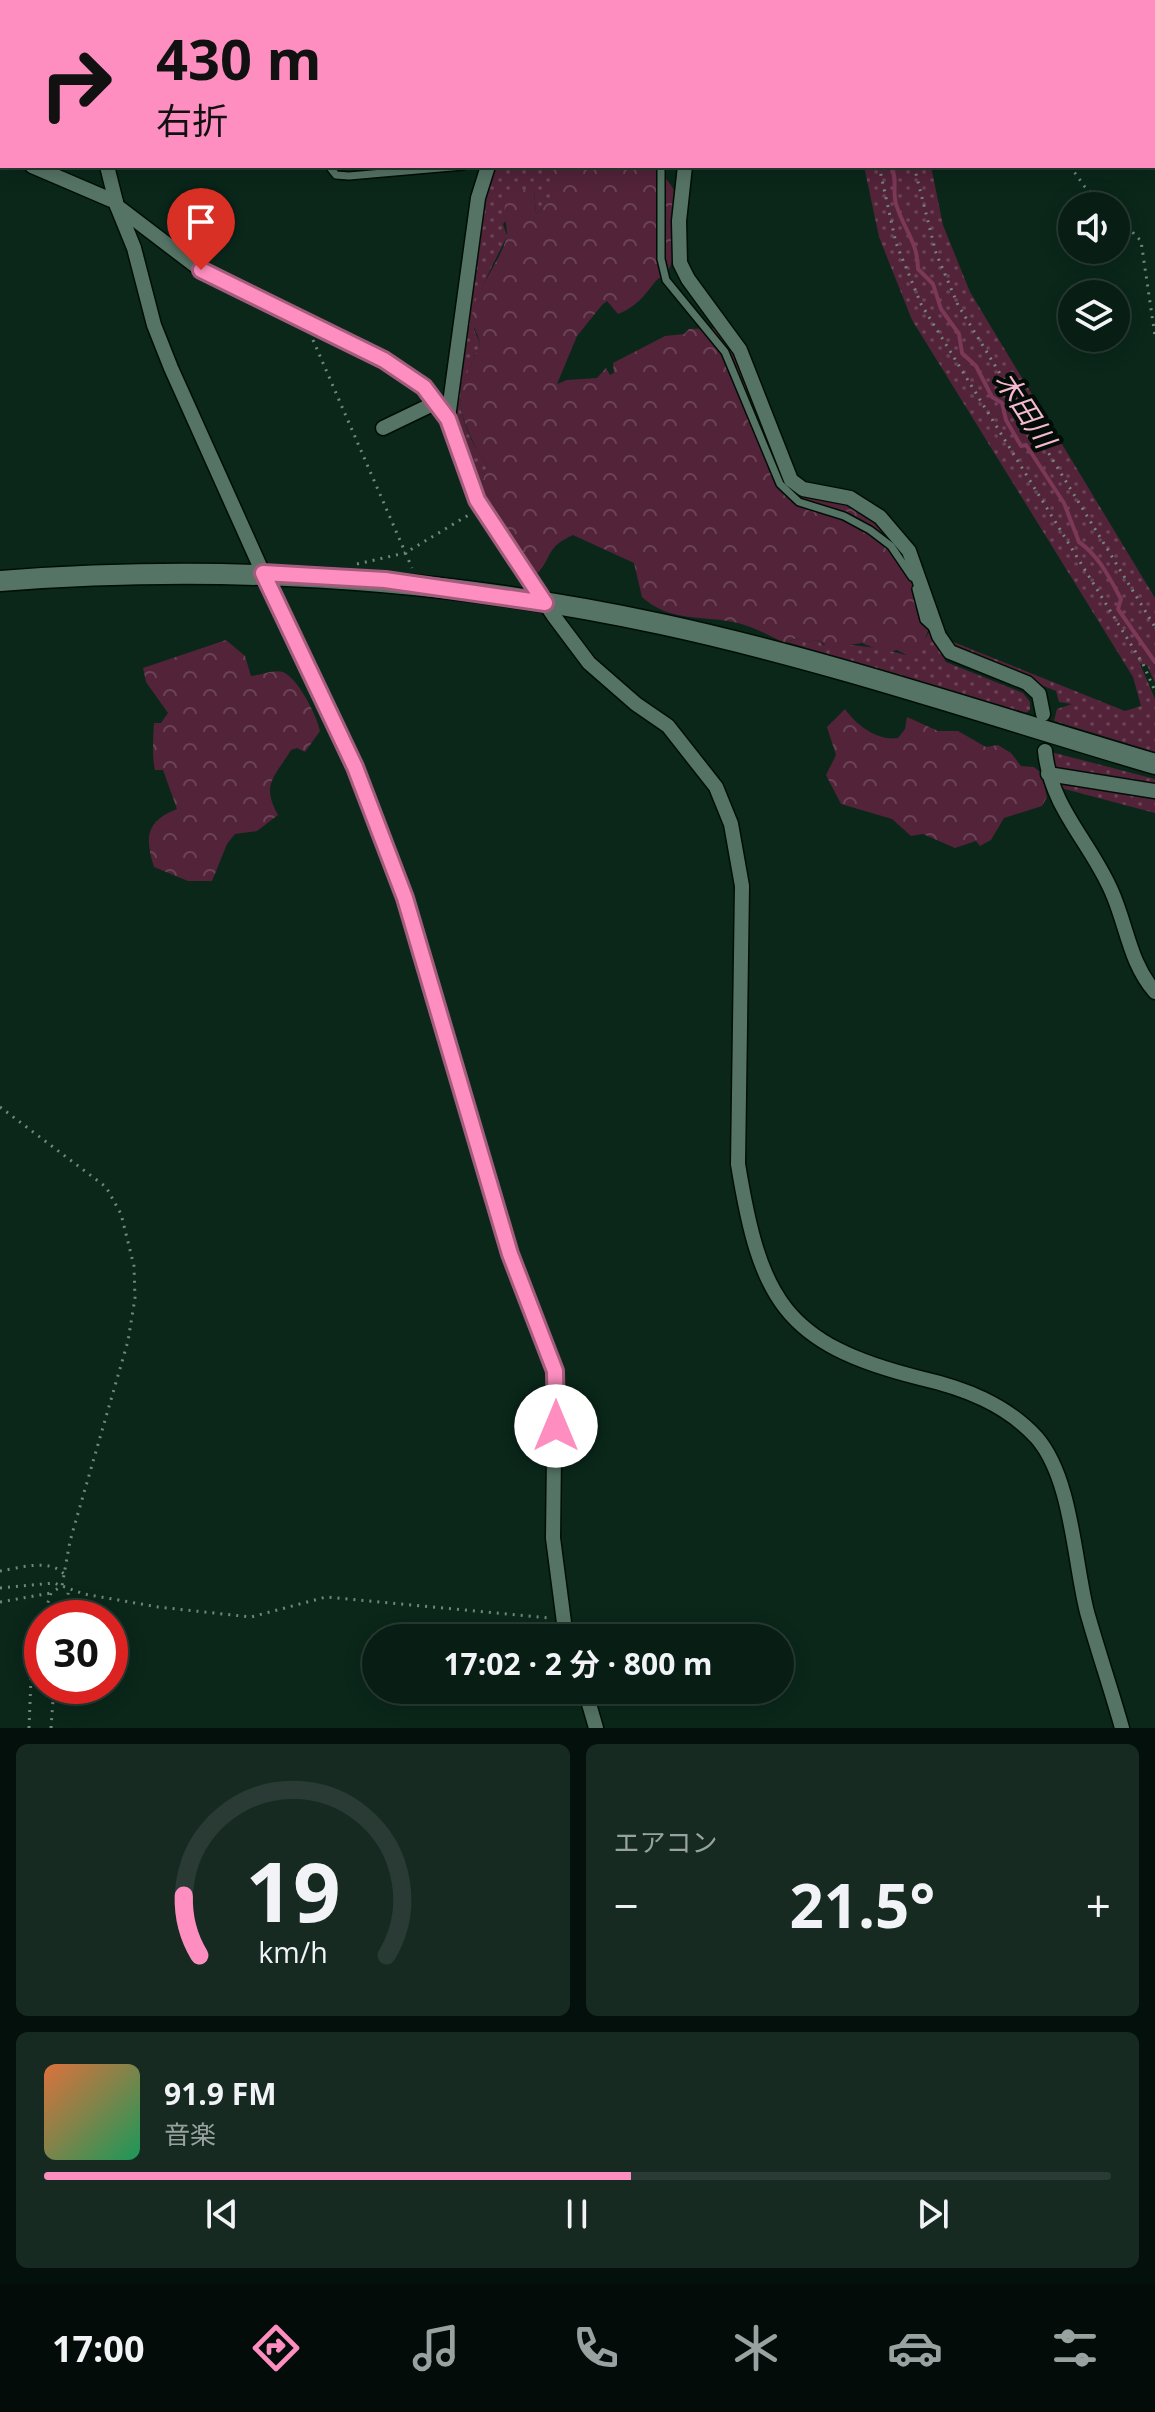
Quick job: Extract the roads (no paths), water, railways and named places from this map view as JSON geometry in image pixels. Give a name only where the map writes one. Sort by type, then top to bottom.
[{"type":"street","points":[[36,168],[116,204],[201,270],[384,360],[424,387],[448,419],[482,508],[589,663],[636,704],[668,726],[696,757],[716,787],[731,824],[742,886],[738,1164],[745,1204],[768,1285],[791,1317],[840,1353],[869,1365],[954,1386],[985,1399],[1038,1439],[1063,1497],[1088,1613],[1122,1728]]},
{"type":"street","points":[[107,168],[159,339],[263,573],[355,767],[405,898],[510,1254],[555,1371],[553,1538],[563,1624]]},
{"type":"street","points":[[448,419],[478,198],[487,168]]},
{"type":"street","points":[[685,168],[678,232],[680,263],[688,279],[740,350],[791,480],[803,489],[850,498],[880,517],[909,551],[937,630],[950,652],[1027,683],[1039,694],[1043,714]]},
{"type":"street","points":[[383,428],[437,402]]},
{"type":"street","points":[[0,581],[91,574],[263,573],[354,578],[545,603],[662,624],[795,659],[1155,764]]},
{"type":"street","points":[[1045,751],[1048,774],[1057,801],[1111,888],[1133,957],[1155,992]]},
{"type":"street","points":[[1048,774],[1155,791]]},
{"type":"street","points":[[589,1704],[596,1728]]},
{"type":"lane","points":[[331,168],[336,175],[349,176],[440,168]]},
{"type":"lane","points":[[661,168],[662,270],[676,297],[725,352],[780,484],[799,502],[844,516],[891,546],[914,581],[927,626],[937,630]]},
{"type":"waterway","name":"木田川","points":[[892,168],[896,204],[913,243],[918,269],[933,284],[941,309],[959,334],[962,353],[976,366],[992,397],[1002,403],[1006,420],[1021,446],[1026,445],[1064,503],[1079,542],[1103,568],[1121,599],[1118,609],[1155,662]]}]
